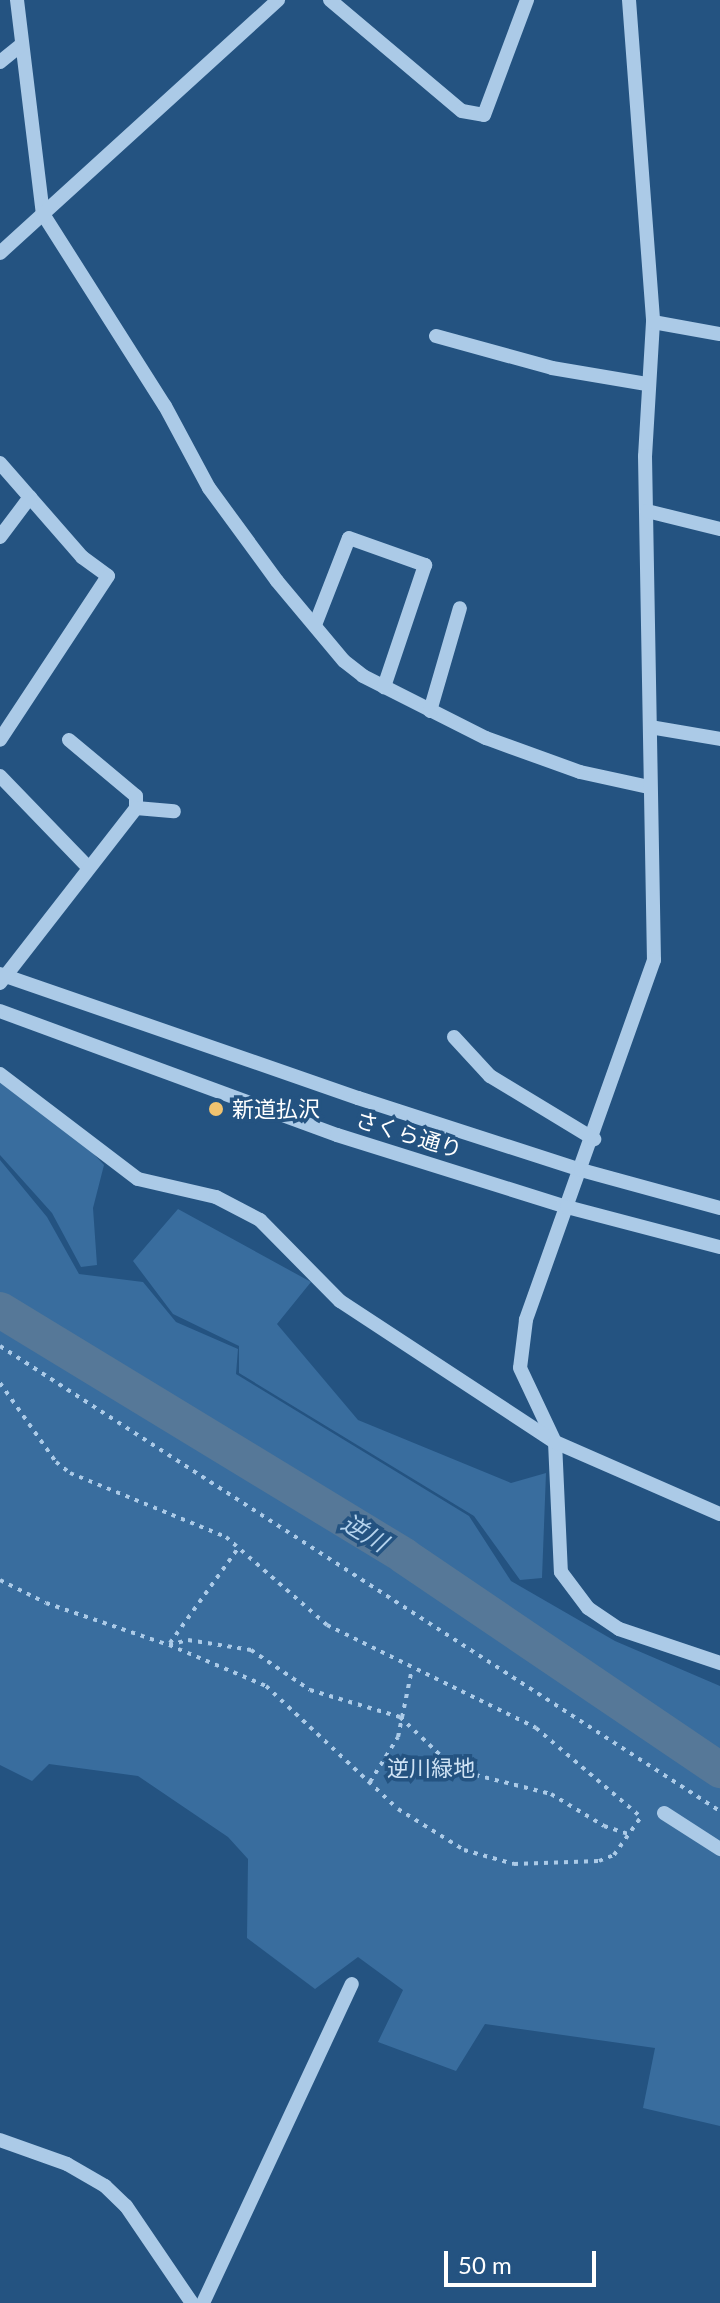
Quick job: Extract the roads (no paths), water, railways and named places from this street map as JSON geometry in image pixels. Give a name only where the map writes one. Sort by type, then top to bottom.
[{"type":"street","points":[[17,0],[20,46],[43,214],[165,406],[209,488],[315,625],[344,661],[430,711],[486,738],[580,772],[649,787]]},
{"type":"street","points":[[0,253],[278,0]]},
{"type":"street","points":[[330,0],[462,111],[484,115],[527,0]]},
{"type":"street","points":[[629,0],[653,322],[647,384],[647,511],[649,787],[657,920],[654,960],[594,1139],[526,1320],[520,1368],[555,1442],[561,1572],[588,1608],[619,1629],[720,1663]]},
{"type":"street","points":[[0,62],[20,46]]},
{"type":"street","points":[[653,322],[720,334]]},
{"type":"street","points":[[436,336],[552,368],[647,384]]},
{"type":"street","points":[[0,463],[82,557],[108,576],[0,740]]},
{"type":"street","points":[[0,537],[30,497]]},
{"type":"street","points":[[647,511],[720,529]]},
{"type":"street","points":[[315,625],[349,538],[425,565],[384,687]]},
{"type":"street","points":[[430,711],[460,608]]},
{"type":"street","points":[[650,727],[720,739]]},
{"type":"street","points":[[2,978],[136,808],[136,796],[69,740]]},
{"type":"street","points":[[0,776],[88,867]]},
{"type":"street","points":[[136,808],[174,811]]},
{"type":"street","name":"さくら通り","points":[[2,978],[581,1170],[720,1208]]},
{"type":"street","name":"さくら通り","points":[[0,1011],[337,1135],[567,1207],[720,1247]]},
{"type":"street","points":[[454,1037],[490,1076],[594,1139]]},
{"type":"street","points":[[0,1074],[138,1179],[216,1197],[260,1220],[340,1301],[555,1442],[720,1514]]},
{"type":"street","points":[[664,1813],[720,1849]]},
{"type":"street","points":[[203,2303],[352,1984]]},
{"type":"street","points":[[0,2140],[67,2164],[105,2186],[126,2206],[192,2303]]},
{"type":"waterway","name":"逆川","points":[[0,1310],[404,1556],[720,1770]]},
{"type":"place","name":"新道払沢","points":[[216,1109]]},
{"type":"park label","name":"逆川緑地","points":[[431,1768]]}]
